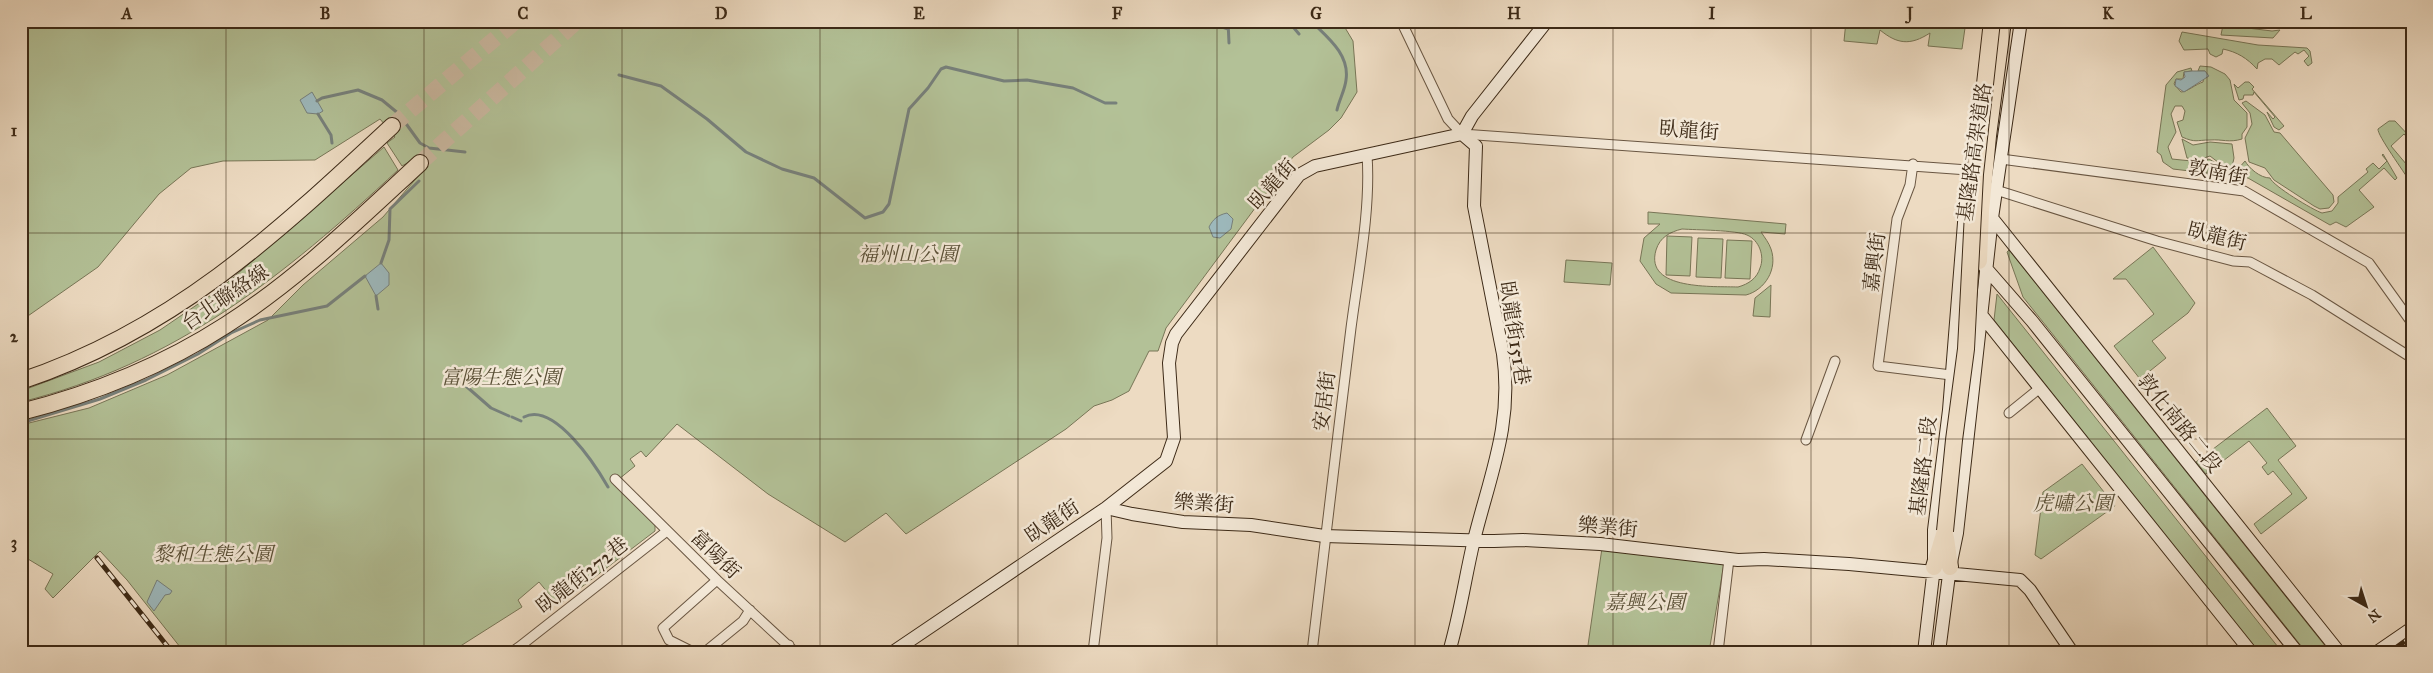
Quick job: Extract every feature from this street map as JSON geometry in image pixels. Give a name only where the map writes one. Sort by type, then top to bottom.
[{"type":"highway","name":"基隆路高架道路","points":[[1941,570],[1954,440],[1966,349],[1964,286],[1992,21]]},
{"type":"highway","points":[[1983,265],[1981,211],[1988,136],[2003,21]]},
{"type":"highway","name":"基隆路高架道路","points":[[1964,286],[1981,252],[2013,21]]},
{"type":"highway","name":"台北聯絡線","points":[[21,381],[81,359],[116,343],[201,290],[273,235],[392,126]]},
{"type":"highway","name":"台北聯絡線","points":[[21,412],[52,404],[132,374],[226,326],[304,268],[420,163]]},
{"type":"main road","points":[[1462,134],[1472,116],[1547,21]]},
{"type":"main road","name":"基隆路二段","points":[[1939,652],[1941,570],[1934,530],[1951,375],[1964,286],[1963,225],[1986,21]]},
{"type":"main road","name":"基隆路二段","points":[[1924,652],[1941,570],[1957,533],[1981,315],[1983,265],[1992,218],[2021,21]]},
{"type":"main road","name":"臥龍街","points":[[893,652],[1106,508],[1166,460],[1172,449],[1175,422],[1169,363],[1172,343],[1176,334],[1299,175],[1314,166],[1462,134]]},
{"type":"main road","name":"臥龍街151巷","points":[[1462,134],[1476,146],[1474,206],[1507,377],[1502,438],[1474,540]]},
{"type":"main road","name":"敦化南路二段","points":[[1992,218],[2339,652]]},
{"type":"main road","points":[[1963,225],[1969,247],[1983,265],[2006,289],[2297,652]]},
{"type":"main road","points":[[1964,286],[1981,315],[2251,652]]},
{"type":"main road","name":"樂業街","points":[[1106,508],[1183,522],[1251,525],[1324,536],[1600,544],[1730,559],[1840,563],[1941,570],[2020,580],[2030,590],[2072,652]]},
{"type":"main road","points":[[1449,652],[1458,622],[1474,540]]},
{"type":"main road","points":[[2377,652],[2412,628]]},
{"type":"street","points":[[1401,21],[1448,119],[1462,134]]},
{"type":"street","name":"臥龍街","points":[[1462,134],[1912,164],[1968,170]]},
{"type":"street","name":"安居街","points":[[1312,652],[1324,536],[1361,243],[1368,171],[1367,154]]},
{"type":"street","name":"敦南街","points":[[2001,159],[2244,191],[2369,263],[2412,323]]},
{"type":"street","name":"嘉興街","points":[[1912,164],[1910,185],[1897,219],[1878,366],[1951,375]]},
{"type":"street","name":"臥龍街","points":[[1996,190],[2157,241],[2232,261],[2250,262],[2312,295],[2412,358]]},
{"type":"street","points":[[1806,440],[1835,361]]},
{"type":"street","points":[[2009,413],[2040,388]]},
{"type":"street","name":"富陽街","points":[[615,479],[717,580],[792,648]]},
{"type":"street","points":[[1093,652],[1106,538],[1106,508]]},
{"type":"street","name":"臥龍街272巷","points":[[515,649],[667,531]]},
{"type":"street","points":[[1718,652],[1730,559]]},
{"type":"street","points":[[692,652],[669,640],[663,628],[717,580]]},
{"type":"street","points":[[705,652],[742,621],[750,610]]},
{"type":"street","points":[[781,652],[792,648]]},
{"type":"street","points":[[515,649],[528,652]]},
{"type":"green space","points":[[21,21],[1341,21],[1353,41],[1357,92],[1341,118],[1329,130],[1293,157],[1166,328],[1158,351],[1149,351],[1129,391],[1112,400],[1094,406],[1066,429],[906,534],[886,513],[845,542],[768,494],[677,424],[646,457],[641,451],[630,459],[635,466],[619,479],[617,477],[611,482],[655,525],[655,531],[558,605],[539,582],[518,600],[522,607],[451,652],[184,652],[127,580],[100,551],[53,598],[45,589],[53,574],[28,559],[21,567],[21,425],[89,408],[167,375],[268,320],[303,285],[383,217],[425,168],[414,159],[402,166],[387,143],[395,137],[380,119],[315,160],[223,161],[191,168],[159,194],[98,267],[25,318],[21,325]]},
{"type":"green space","points":[[1846,21],[1966,21],[1962,49],[1928,46],[1930,33],[1916,40],[1904,42],[1886,35],[1880,30],[1877,44],[1844,41]]},
{"type":"green space","points":[[2223,25],[2272,31],[2280,30],[2273,38],[2221,35]]},
{"type":"green space","points":[[2182,32],[2258,45],[2307,48],[2310,51],[2312,63],[2308,66],[2304,61],[2309,56],[2304,50],[2298,54],[2295,52],[2279,65],[2272,59],[2265,59],[2258,63],[2257,69],[2242,56],[2228,50],[2223,49],[2222,54],[2216,57],[2210,54],[2208,49],[2184,50],[2179,41]]},
{"type":"green space","points":[[2200,66],[2211,67],[2225,74],[2230,80],[2234,100],[2247,113],[2247,127],[2242,134],[2242,139],[2229,141],[2190,140],[2182,137],[2177,122],[2183,120],[2185,111],[2182,106],[2175,106],[2171,114],[2176,132],[2168,147],[2172,159],[2201,162],[2209,159],[2230,170],[2238,169],[2245,161],[2255,172],[2270,178],[2285,192],[2322,213],[2332,211],[2338,203],[2338,197],[2368,172],[2366,169],[2373,163],[2379,169],[2387,161],[2383,154],[2397,178],[2395,180],[2384,168],[2359,190],[2374,207],[2346,227],[2336,222],[2330,225],[2248,178],[2173,169],[2163,162],[2161,155],[2157,152],[2166,85],[2177,72],[2191,68],[2192,71],[2184,72],[2183,79],[2176,79],[2174,84],[2181,92],[2203,82],[2205,71],[2198,71]]},
{"type":"green space","points":[[2245,82],[2249,82],[2254,87],[2252,89],[2284,126],[2279,130],[2274,127],[2267,112],[2273,119],[2275,117],[2254,92],[2253,95],[2244,95],[2243,99],[2239,100],[2234,84],[2238,88]]},
{"type":"green space","points":[[2246,101],[2265,115],[2274,132],[2280,133],[2333,195],[2334,202],[2329,208],[2320,209],[2314,206],[2274,180],[2265,168],[2249,162],[2245,138],[2252,124],[2250,113],[2242,103]]},
{"type":"green space","points":[[2389,121],[2395,121],[2412,139],[2412,143],[2404,134],[2391,146],[2412,171],[2410,182],[2379,133],[2378,129]]},
{"type":"green space","points":[[2182,139],[2193,145],[2210,142],[2232,144],[2234,158],[2232,167],[2223,166],[2210,156],[2198,160],[2187,158]]},
{"type":"green space","points":[[384,147],[398,170],[313,246],[224,312],[178,340],[129,365],[77,385],[21,402],[21,391],[99,362],[160,330],[220,289]]},
{"type":"green space","points":[[1648,212],[1786,224],[1785,234],[1761,232],[1771,249],[1773,264],[1764,284],[1759,289],[1746,295],[1671,293],[1656,284],[1640,261],[1644,238],[1660,224],[1648,224]],"holes":[[[1682,229],[1734,232],[1751,237],[1760,249],[1762,258],[1759,272],[1755,278],[1738,287],[1699,286],[1684,284],[1671,279],[1661,273],[1655,263],[1656,250],[1666,236]]]},
{"type":"green space","points":[[1667,236],[1692,237],[1690,276],[1666,275]]},
{"type":"green space","points":[[1698,238],[1723,239],[1721,278],[1696,277]]},
{"type":"green space","points":[[1727,240],[1752,241],[1750,279],[1725,278]]},
{"type":"green space","points":[[2153,247],[2195,303],[2188,313],[2152,341],[2166,358],[2140,379],[2114,346],[2154,314],[2126,279],[2113,279]]},
{"type":"green space","points":[[2009,250],[2330,652],[2306,652],[2023,297],[2007,252]]},
{"type":"green space","points":[[1566,260],[1612,263],[1610,285],[1564,282]]},
{"type":"green space","points":[[1771,285],[1770,317],[1753,316],[1755,298]]},
{"type":"green space","points":[[1997,294],[2282,652],[2257,652],[1994,320]]},
{"type":"green space","points":[[2267,408],[2296,446],[2278,460],[2307,498],[2261,534],[2254,524],[2292,494],[2273,471],[2268,475],[2262,467],[2267,463],[2249,441],[2206,474],[2196,462]]},
{"type":"green space","name":"虎嘯公園","points":[[2082,464],[2115,506],[2041,559],[2035,555],[2043,492]]},
{"type":"green space","name":"嘉興公園","points":[[1602,548],[1725,558],[1709,652],[1587,652]]},
{"type":"water","points":[[2205,71],[2209,76],[2184,92],[2175,86],[2176,79],[2181,80],[2185,77],[2184,72]]},
{"type":"water","points":[[312,92],[323,111],[318,114],[307,113],[300,100]]},
{"type":"water","points":[[1227,213],[1233,219],[1231,229],[1220,238],[1213,237],[1209,227],[1218,216]]},
{"type":"water","points":[[381,263],[389,273],[389,285],[376,296],[365,276]]},
{"type":"water","points":[[157,580],[172,591],[170,594],[165,595],[154,611],[147,602]]},
{"type":"waterway","points":[[1205,21],[1228,29]]},
{"type":"waterway","points":[[1228,21],[1229,43]]},
{"type":"waterway","points":[[1288,21],[1299,34]]},
{"type":"waterway","points":[[1311,21],[1336,47],[1344,62],[1346,80],[1337,110]]},
{"type":"waterway","points":[[619,75],[661,86],[707,119],[746,152],[782,169],[814,178],[865,218],[883,212],[889,204],[909,109],[928,88],[941,69],[946,67],[1004,81],[1027,80],[1073,88],[1105,103],[1116,103]]},
{"type":"waterway","points":[[317,101],[322,98],[358,90],[382,100],[399,114],[420,143],[429,148],[465,152]]},
{"type":"waterway","points":[[318,114],[331,135],[332,143]]},
{"type":"waterway","points":[[381,263],[389,240],[390,209],[419,181]]},
{"type":"waterway","points":[[21,423],[100,399],[146,380],[198,354],[231,333],[260,320],[327,306],[365,276]]},
{"type":"waterway","points":[[376,296],[378,309]]},
{"type":"waterway","points":[[459,380],[491,408],[509,416]]},
{"type":"waterway","points":[[524,417],[536,415],[548,418],[561,427],[584,451],[608,487]]},
{"type":"waterway","points":[[512,417],[521,421]]},
{"type":"tunnel","points":[[392,126],[516,21]]},
{"type":"tunnel","points":[[420,163],[577,21]]},
{"type":"railway","points":[[97,558],[172,652]]},
{"type":"railway","points":[[2390,652],[2412,636]]},
{"type":"park label","name":"福州山公園","points":[[908,254]]},
{"type":"park label","name":"富陽生態公園","points":[[501,377]]},
{"type":"park label","name":"黎和生態公園","points":[[213,554]]}]
